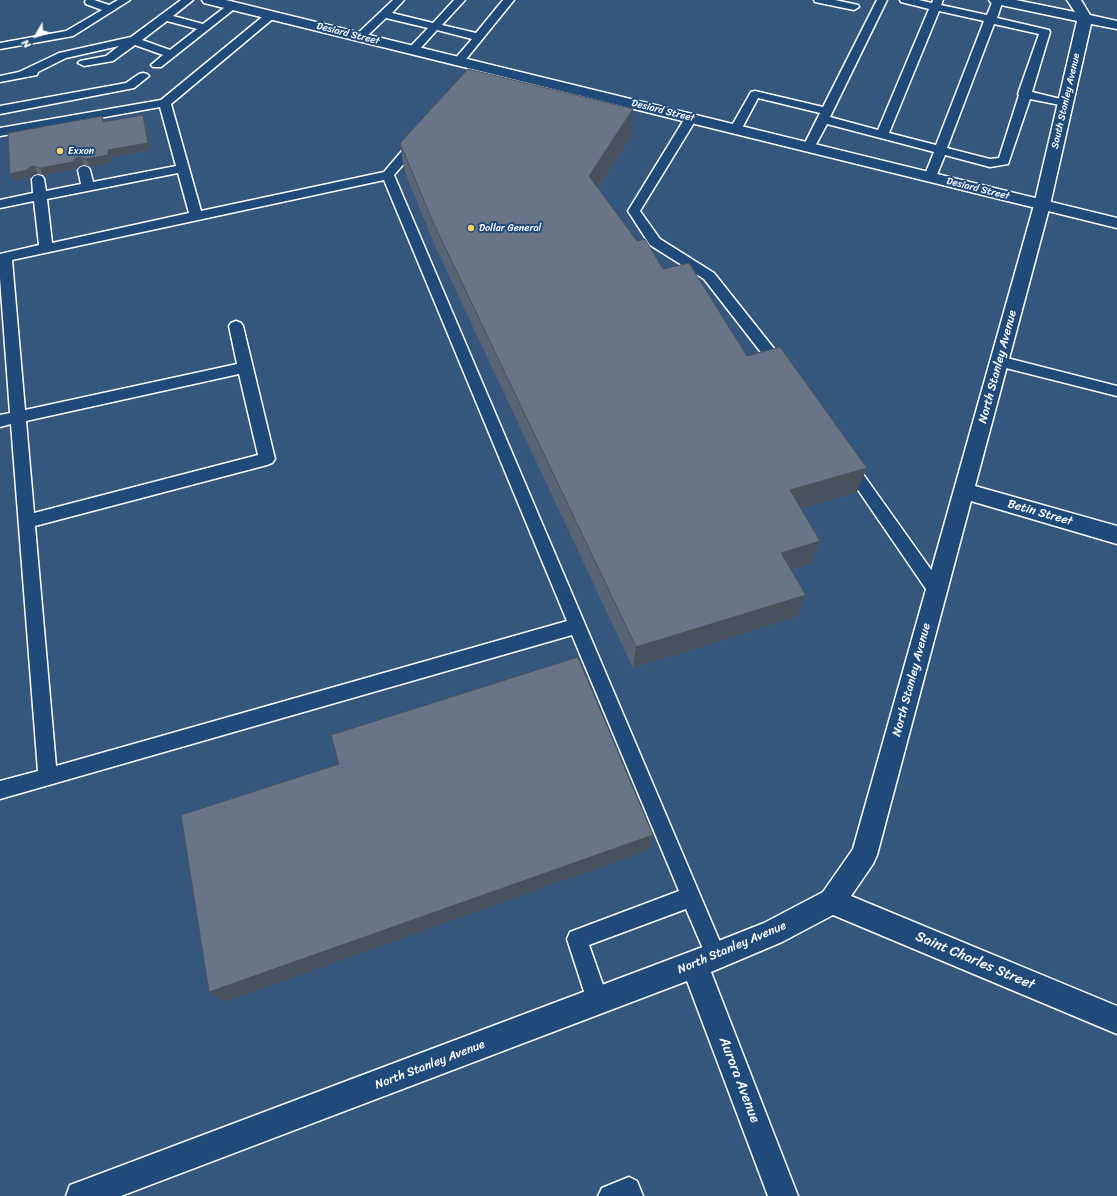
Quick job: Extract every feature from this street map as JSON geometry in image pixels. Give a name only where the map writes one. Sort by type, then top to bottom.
[{"type":"street","name":"Desiard Street","points":[[209,0],[459,61],[477,72],[691,118],[1117,223]]},
{"type":"street","points":[[997,0],[1117,25]]},
{"type":"street","points":[[1074,0],[1085,18]]},
{"type":"street","name":"South Stanley Avenue","points":[[1042,204],[1085,18]]},
{"type":"street","name":"North Stanley Avenue","points":[[81,1196],[598,1002],[705,960],[773,933],[832,901],[864,855],[1042,204]]},
{"type":"street","name":"Betin Street","points":[[963,491],[1117,535]]},
{"type":"street","name":"Saint Charles Street","points":[[832,901],[1117,1020]]},
{"type":"street","name":"Aurora Avenue","points":[[705,960],[783,1196]]},
{"type":"lane","points":[[0,46],[69,34],[125,0]]},
{"type":"lane","points":[[84,63],[109,59],[188,0]]},
{"type":"lane","points":[[360,37],[399,0]]},
{"type":"lane","points":[[413,50],[460,0]]},
{"type":"lane","points":[[459,61],[509,0]]},
{"type":"lane","points":[[819,0],[854,7]]},
{"type":"lane","points":[[809,147],[882,0]]},
{"type":"lane","points":[[736,129],[755,94],[882,134],[941,150],[990,163],[1004,161],[1024,94],[1045,32],[990,19],[936,3],[905,0]]},
{"type":"lane","points":[[930,177],[997,0]]},
{"type":"lane","points":[[90,2],[110,9]]},
{"type":"lane","points":[[882,134],[936,3]]},
{"type":"lane","points":[[157,65],[233,6]]},
{"type":"lane","points":[[384,14],[478,37]]},
{"type":"lane","points":[[0,132],[32,126],[79,125],[165,103],[271,15]]},
{"type":"lane","points":[[165,17],[205,28]]},
{"type":"lane","points":[[22,75],[63,54],[133,40],[171,54]]},
{"type":"lane","points":[[0,79],[62,67]]},
{"type":"lane","points":[[0,110],[130,86],[143,76]]},
{"type":"lane","points":[[1024,94],[1065,103]]},
{"type":"lane","points":[[165,103],[196,216]]},
{"type":"lane","points":[[691,118],[634,211],[655,242],[709,276],[774,358],[790,382]]},
{"type":"lane","points":[[32,126],[33,140]]},
{"type":"lane","points":[[48,777],[26,522],[19,417],[3,257],[388,175],[428,128]]},
{"type":"lane","points":[[0,204],[183,168]]},
{"type":"lane","points":[[84,170],[88,186]]},
{"type":"lane","points":[[388,175],[692,897],[705,960]]},
{"type":"lane","points":[[38,179],[46,248]]},
{"type":"lane","points":[[26,522],[267,459],[236,326]]},
{"type":"lane","points":[[999,361],[1117,391]]},
{"type":"lane","points":[[0,421],[245,366]]},
{"type":"lane","points":[[838,450],[936,590]]},
{"type":"lane","points":[[0,790],[577,626]]},
{"type":"lane","points":[[598,1002],[577,939],[692,897]]},
{"type":"lane","points":[[610,1196],[629,1189],[631,1196]]},
{"type":"building","points":[[468,69],[633,109],[589,176],[637,241],[645,239],[663,269],[689,263],[747,356],[780,347],[867,468],[790,490],[820,541],[781,553],[806,595],[636,647],[432,220],[400,143]]},
{"type":"building","points":[[143,115],[148,143],[108,150],[108,155],[86,159],[80,157],[76,158],[73,162],[40,168],[34,166],[27,170],[10,174],[8,133],[102,116],[103,122]]},
{"type":"building","points":[[578,657],[653,835],[209,992],[181,815],[339,764],[331,735]]},
{"type":"place","name":"Exxon","points":[[60,151]]},
{"type":"place","name":"Dollar General","points":[[471,228]]}]
